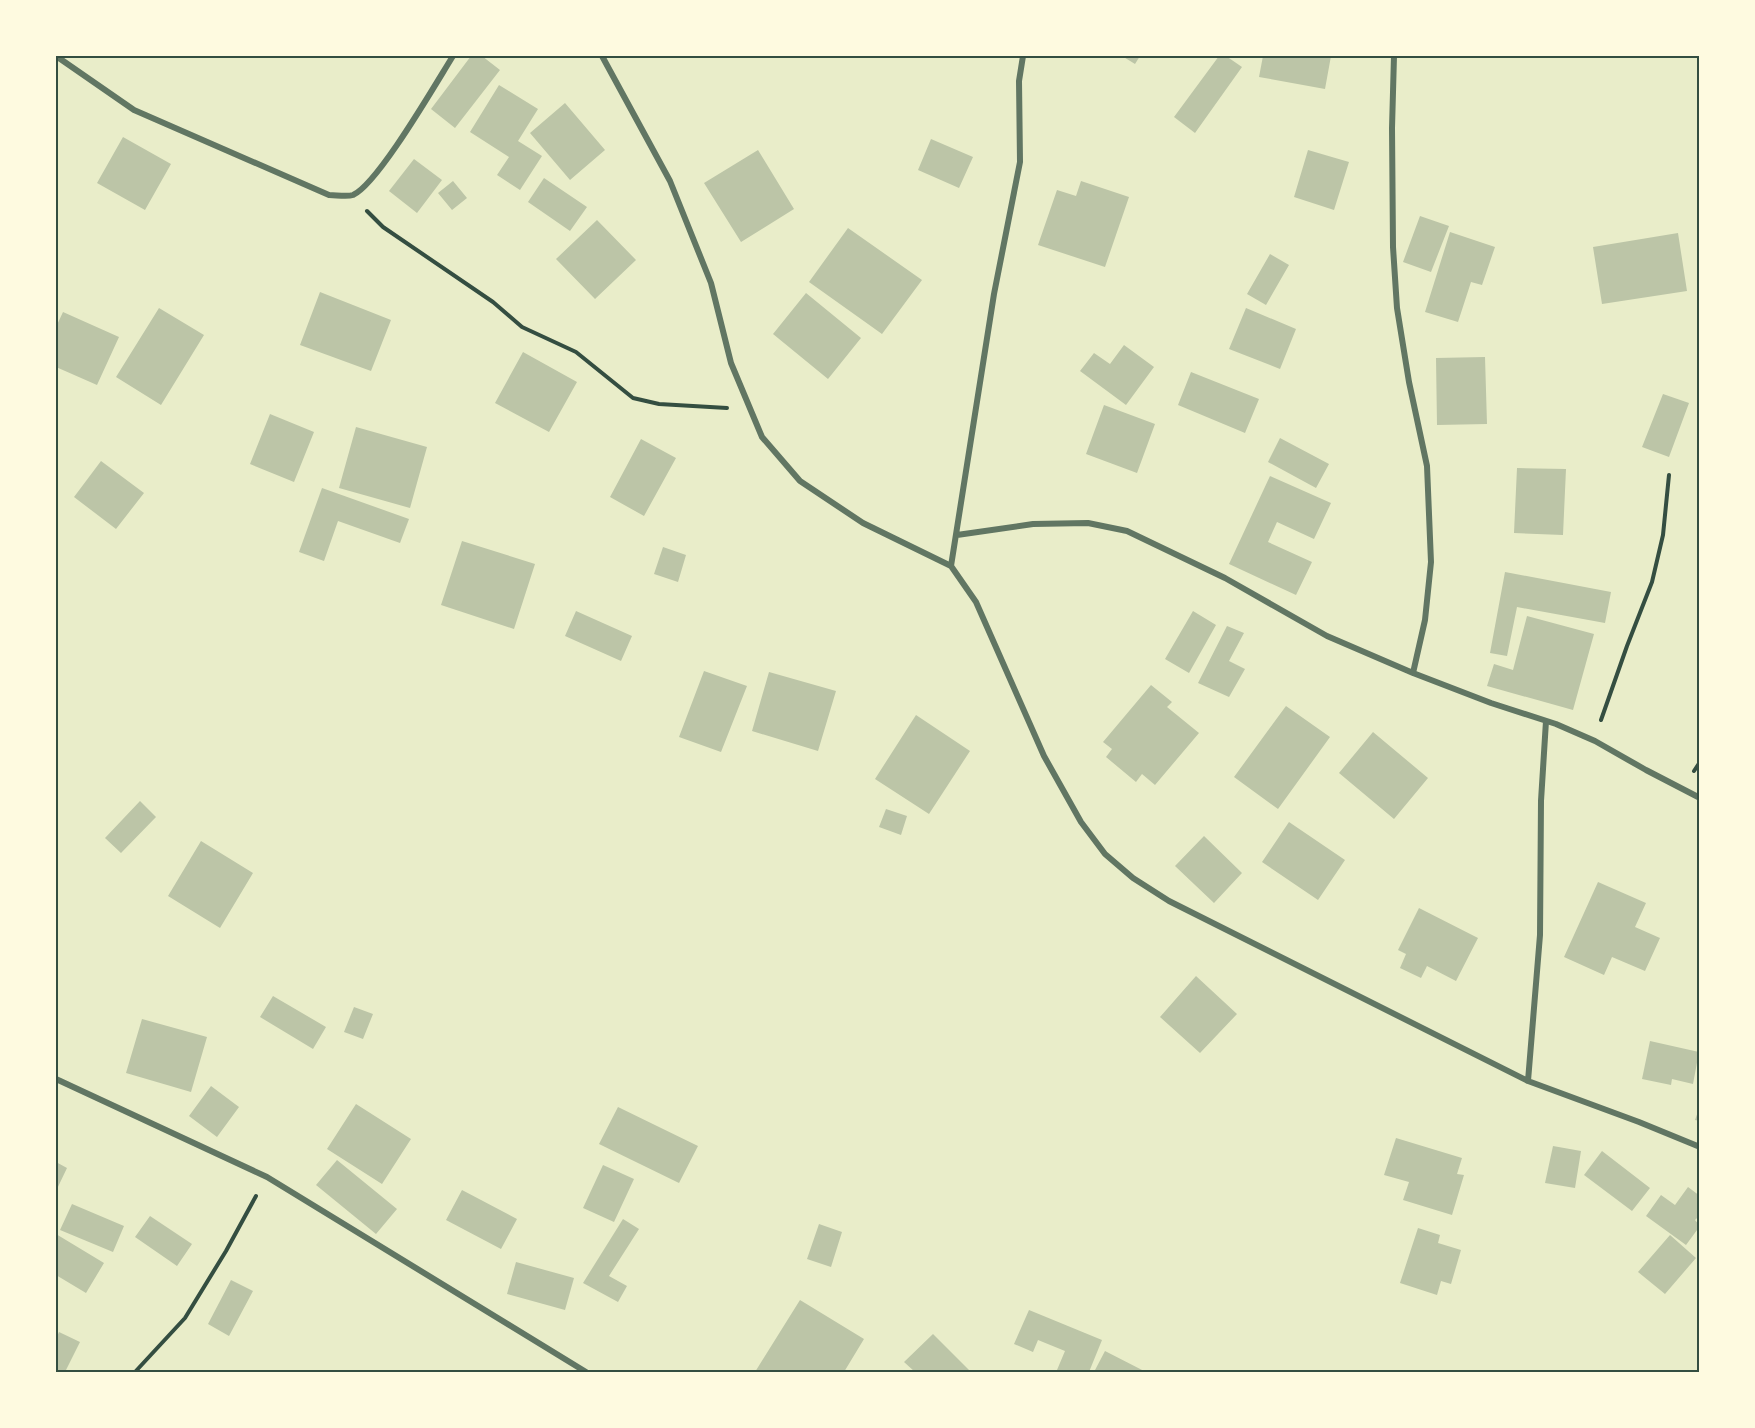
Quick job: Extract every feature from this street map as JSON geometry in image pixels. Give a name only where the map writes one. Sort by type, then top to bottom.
[{"type":"street","points":[[56,56],[134,110],[329,195],[352,195],[371,181],[453,56]]},
{"type":"street","points":[[602,56],[670,181],[711,283],[731,363],[762,437],[800,481],[863,523],[951,566],[976,602],[1044,756],[1081,822],[1105,854],[1133,878],[1169,901],[1528,1081],[1700,1147]]},
{"type":"street","points":[[951,566],[994,294],[1020,162],[1019,81],[1023,56]]},
{"type":"street","points":[[1394,56],[1392,223],[1396,298],[1408,382],[1426,466],[1431,562],[1425,620],[1413,673]]},
{"type":"street","points":[[957,534],[1034,524],[1088,523],[1127,531],[1225,578],[1327,636],[1413,673],[1595,741],[1700,798]]},
{"type":"street","points":[[1528,1081],[1540,935],[1541,801],[1546,721]]},
{"type":"street","points":[[56,1079],[267,1177],[586,1372]]},
{"type":"path","points":[[352,195],[383,227],[493,302],[522,327],[576,352],[633,398],[659,404],[750,409]]},
{"type":"path","points":[[1595,741],[1627,646],[1652,582],[1664,535],[1669,475]]},
{"type":"path","points":[[135,1372],[185,1318],[267,1177]]},
{"type":"building","points":[[471,56],[482,56],[500,70],[455,128],[431,109]]},
{"type":"building","points":[[1122,56],[1140,56],[1135,64]]},
{"type":"building","points":[[1219,56],[1226,56],[1242,67],[1195,133],[1174,117]]},
{"type":"building","points":[[1263,56],[1331,56],[1325,89],[1259,77]]},
{"type":"building","points":[[499,85],[538,109],[518,141],[542,156],[520,190],[497,175],[509,157],[470,132]]},
{"type":"building","points":[[565,103],[605,150],[570,180],[530,133]]},
{"type":"building","points":[[123,137],[171,164],[145,210],[97,183]]},
{"type":"building","points":[[931,139],[973,157],[959,188],[918,170]]},
{"type":"building","points":[[758,150],[794,209],[741,242],[704,183]]},
{"type":"building","points":[[1308,150],[1349,162],[1334,210],[1294,197]]},
{"type":"building","points":[[414,159],[442,180],[417,213],[389,191]]},
{"type":"building","points":[[544,178],[587,207],[570,231],[528,202]]},
{"type":"building","points":[[453,181],[467,198],[452,210],[438,193]]},
{"type":"building","points":[[1081,181],[1129,197],[1105,267],[1038,245],[1057,190],[1076,196]]},
{"type":"building","points":[[1420,216],[1449,226],[1431,272],[1403,262]]},
{"type":"building","points":[[597,220],[636,260],[595,299],[556,259]]},
{"type":"building","points":[[848,228],[922,280],[882,334],[809,282]]},
{"type":"building","points":[[1450,232],[1495,247],[1482,285],[1471,282],[1458,322],[1425,312]]},
{"type":"building","points":[[1678,233],[1687,291],[1602,304],[1593,247]]},
{"type":"building","points":[[1270,254],[1289,265],[1266,305],[1247,294]]},
{"type":"building","points":[[320,292],[391,320],[371,371],[300,345]]},
{"type":"building","points":[[806,293],[861,338],[828,379],[773,334]]},
{"type":"building","points":[[159,308],[204,335],[161,405],[116,377]]},
{"type":"building","points":[[1246,308],[1296,329],[1280,369],[1229,349]]},
{"type":"building","points":[[63,312],[119,337],[97,385],[56,367],[56,327]]},
{"type":"building","points":[[1124,345],[1154,367],[1126,405],[1080,371],[1094,353],[1110,364]]},
{"type":"building","points":[[523,352],[577,382],[549,432],[495,403]]},
{"type":"building","points":[[1485,357],[1487,424],[1437,425],[1436,358]]},
{"type":"building","points":[[1191,372],[1259,399],[1245,433],[1178,405]]},
{"type":"building","points":[[1663,394],[1689,403],[1669,457],[1642,447]]},
{"type":"building","points":[[1104,405],[1155,424],[1137,473],[1086,454]]},
{"type":"building","points":[[270,414],[314,432],[294,482],[250,464]]},
{"type":"building","points":[[356,427],[427,447],[410,508],[339,488]]},
{"type":"building","points":[[1280,438],[1329,464],[1316,488],[1268,462]]},
{"type":"building","points":[[641,439],[676,458],[644,516],[610,497]]},
{"type":"building","points":[[101,461],[144,493],[116,529],[74,497]]},
{"type":"building","points":[[1517,468],[1566,469],[1563,535],[1514,533]]},
{"type":"building","points":[[1270,476],[1331,503],[1314,539],[1277,522],[1268,542],[1312,562],[1296,595],[1229,564]]},
{"type":"building","points":[[322,488],[409,519],[400,543],[338,521],[324,561],[299,552]]},
{"type":"building","points":[[462,541],[535,564],[514,629],[441,605]]},
{"type":"building","points":[[663,547],[686,555],[678,582],[654,574]]},
{"type":"building","points":[[1505,572],[1611,592],[1605,623],[1517,607],[1507,656],[1490,653]]},
{"type":"building","points":[[576,611],[632,636],[621,661],[565,636]]},
{"type":"building","points":[[1193,611],[1216,625],[1189,673],[1165,659]]},
{"type":"building","points":[[1527,616],[1594,634],[1573,710],[1487,686],[1494,664],[1513,670]]},
{"type":"building","points":[[1227,626],[1244,633],[1229,661],[1245,669],[1229,697],[1198,683]]},
{"type":"building","points":[[704,671],[747,686],[721,752],[679,737]]},
{"type":"building","points":[[769,672],[836,691],[818,751],[752,731]]},
{"type":"building","points":[[1151,685],[1172,702],[1167,707],[1199,733],[1155,785],[1142,774],[1136,782],[1106,757],[1112,749],[1103,742]]},
{"type":"building","points":[[1286,706],[1330,737],[1278,809],[1234,777]]},
{"type":"building","points":[[916,715],[970,751],[929,814],[875,779]]},
{"type":"building","points":[[1373,732],[1428,778],[1394,819],[1339,773]]},
{"type":"building","points":[[140,801],[156,817],[121,853],[105,838]]},
{"type":"building","points":[[886,809],[907,816],[901,835],[879,827]]},
{"type":"building","points":[[1289,822],[1345,860],[1318,900],[1262,862]]},
{"type":"building","points":[[1204,836],[1242,873],[1214,903],[1175,866]]},
{"type":"building","points":[[201,841],[253,873],[220,928],[168,896]]},
{"type":"building","points":[[1598,882],[1646,903],[1635,927],[1660,938],[1645,971],[1612,957],[1604,975],[1564,957]]},
{"type":"building","points":[[1419,908],[1478,938],[1456,981],[1427,966],[1421,978],[1400,968],[1406,954],[1398,950]]},
{"type":"building","points":[[1196,976],[1237,1014],[1200,1053],[1160,1017]]},
{"type":"building","points":[[273,996],[326,1027],[313,1049],[260,1017]]},
{"type":"building","points":[[354,1007],[373,1014],[363,1039],[344,1032]]},
{"type":"building","points":[[142,1019],[207,1037],[191,1092],[126,1073]]},
{"type":"building","points":[[1650,1041],[1699,1052],[1693,1084],[1672,1079],[1671,1085],[1642,1079]]},
{"type":"building","points":[[211,1086],[239,1107],[217,1137],[189,1116]]},
{"type":"building","points":[[356,1104],[411,1139],[382,1184],[327,1149]]},
{"type":"building","points":[[1700,1106],[1700,1121],[1695,1120]]},
{"type":"building","points":[[618,1107],[698,1146],[679,1183],[599,1144]]},
{"type":"building","points":[[1396,1138],[1462,1158],[1457,1174],[1464,1175],[1452,1215],[1403,1200],[1409,1182],[1384,1175]]},
{"type":"building","points":[[1553,1146],[1581,1151],[1575,1188],[1545,1183]]},
{"type":"building","points":[[1602,1151],[1650,1188],[1632,1211],[1584,1175]]},
{"type":"building","points":[[337,1160],[397,1209],[376,1234],[316,1185]]},
{"type":"building","points":[[56,1162],[67,1168],[56,1191]]},
{"type":"building","points":[[603,1165],[634,1179],[614,1222],[583,1208]]},
{"type":"building","points":[[1688,1187],[1700,1196],[1700,1215],[1695,1220],[1700,1226],[1686,1245],[1646,1216],[1661,1195],[1675,1205]]},
{"type":"building","points":[[462,1190],[517,1219],[501,1249],[446,1220]]},
{"type":"building","points":[[72,1204],[124,1226],[113,1252],[60,1230]]},
{"type":"building","points":[[150,1216],[192,1244],[177,1266],[135,1237]]},
{"type":"building","points":[[623,1219],[639,1229],[609,1276],[627,1286],[618,1302],[583,1283]]},
{"type":"building","points":[[819,1224],[842,1232],[831,1267],[807,1259]]},
{"type":"building","points":[[1418,1228],[1440,1235],[1438,1243],[1461,1250],[1451,1284],[1441,1281],[1437,1295],[1400,1283]]},
{"type":"building","points":[[56,1234],[104,1263],[86,1293],[56,1275]]},
{"type":"building","points":[[1670,1235],[1696,1258],[1665,1294],[1638,1272]]},
{"type":"building","points":[[516,1262],[574,1278],[565,1310],[507,1294]]},
{"type":"building","points":[[231,1280],[253,1291],[229,1336],[208,1324]]},
{"type":"building","points":[[800,1300],[864,1339],[844,1372],[755,1372]]},
{"type":"building","points":[[1029,1310],[1102,1340],[1089,1372],[1057,1370],[1065,1351],[1038,1340],[1033,1352],[1014,1344]]},
{"type":"building","points":[[59,1332],[80,1342],[65,1372],[56,1372],[56,1339]]},
{"type":"building","points":[[933,1334],[971,1372],[915,1372],[904,1362]]},
{"type":"building","points":[[1105,1351],[1146,1372],[1094,1372]]}]
